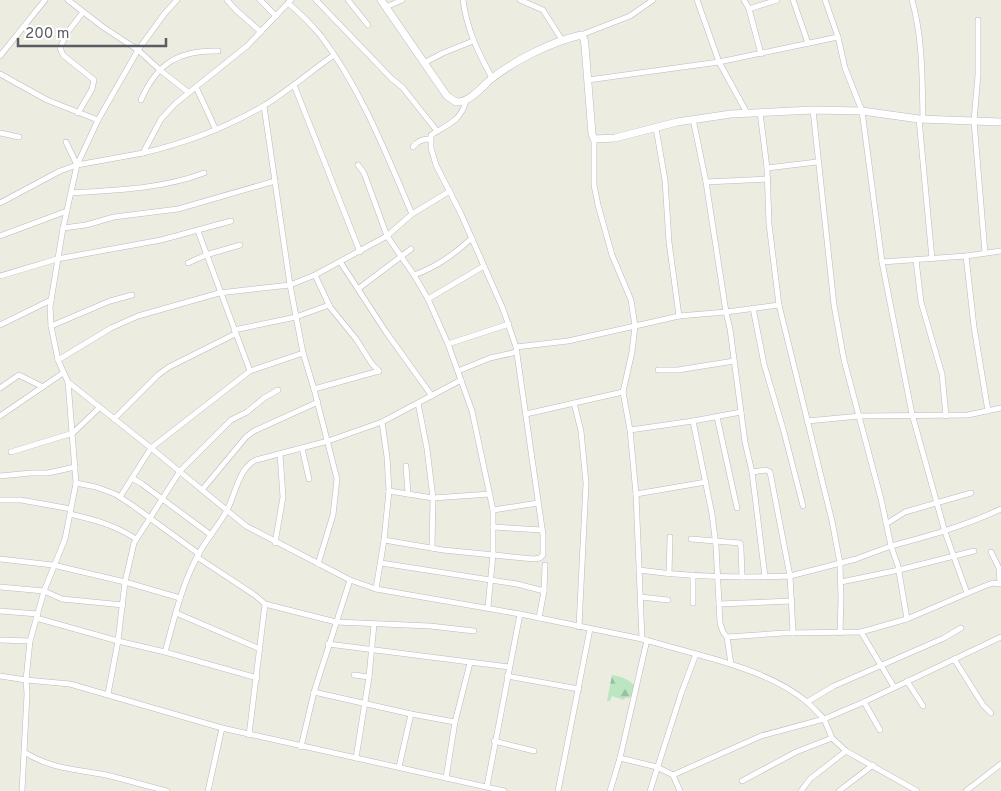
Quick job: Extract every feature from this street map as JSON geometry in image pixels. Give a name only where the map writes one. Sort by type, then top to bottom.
[{"type":"street","points":[[0,56],[45,0]]},
{"type":"street","points":[[68,0],[138,50],[188,92]]},
{"type":"street","points":[[228,0],[236,10],[261,32]]},
{"type":"street","points":[[260,0],[276,16]]},
{"type":"street","points":[[316,0],[391,78],[403,88],[438,131]]},
{"type":"street","points":[[348,0],[368,25]]},
{"type":"street","points":[[381,0],[450,99],[456,102],[466,100],[492,78],[510,66],[562,40],[581,35],[630,16],[653,0]]},
{"type":"street","points":[[386,7],[402,0]]},
{"type":"street","points":[[463,0],[465,16],[473,41],[492,78]]},
{"type":"street","points":[[520,0],[543,10],[562,40]]},
{"type":"street","points":[[705,0],[697,1],[719,62],[747,113]]},
{"type":"street","points":[[744,0],[749,9],[761,54]]},
{"type":"street","points":[[749,9],[777,0]]},
{"type":"street","points":[[793,0],[808,43]]},
{"type":"street","points":[[825,0],[838,37],[845,68],[862,111],[882,262],[912,414],[945,532],[967,593]]},
{"type":"street","points":[[912,0],[918,21],[922,71],[921,119],[932,259]]},
{"type":"street","points":[[175,1],[138,50],[98,120],[78,165],[63,228],[51,300],[52,326],[58,360],[68,382],[246,526],[350,580],[398,594],[488,607],[645,640],[750,671],[788,689],[807,702],[824,719],[832,738],[846,751],[915,790]]},
{"type":"street","points":[[143,153],[161,119],[188,92],[228,62],[261,32],[290,1],[334,55],[362,102],[412,214]]},
{"type":"street","points":[[78,113],[92,90],[94,80],[62,55],[60,48],[67,33],[83,12]]},
{"type":"street","points":[[978,20],[978,75],[974,121],[984,253]]},
{"type":"street","points":[[581,35],[585,46],[592,134],[594,139],[594,185],[612,255],[631,300],[635,326],[632,352],[622,392],[630,430],[636,494],[639,570],[645,640],[620,758],[610,791]]},
{"type":"street","points":[[588,80],[719,62],[838,37]]},
{"type":"street","points":[[424,63],[473,41]]},
{"type":"street","points":[[141,100],[160,70],[177,57],[204,51],[218,51]]},
{"type":"street","points":[[0,203],[52,175],[78,165],[173,146],[216,130],[264,106],[334,55]]},
{"type":"street","points":[[0,74],[48,100],[98,120]]},
{"type":"street","points":[[294,85],[360,252]]},
{"type":"street","points":[[196,87],[216,130]]},
{"type":"street","points":[[413,147],[415,143],[430,138],[431,135],[454,121],[461,114],[466,100]]},
{"type":"street","points":[[264,106],[290,285],[303,353],[318,402],[337,479],[336,499],[329,530],[318,564]]},
{"type":"street","points":[[813,110],[817,162],[834,305],[844,360],[860,416],[890,546],[899,570],[907,619]]},
{"type":"street","points":[[594,139],[616,138],[693,119],[760,112],[862,111],[921,119],[1001,122]]},
{"type":"street","points":[[760,112],[768,178],[771,241],[778,305],[832,521],[840,563],[840,633]]},
{"type":"street","points":[[693,119],[706,182],[745,442],[752,472],[765,577]]},
{"type":"street","points":[[656,128],[664,180],[669,242],[679,316]]},
{"type":"street","points":[[0,134],[19,137]]},
{"type":"street","points":[[384,540],[432,548],[534,559],[540,558],[543,555],[542,530],[516,350],[508,324],[472,238],[436,165],[430,138]]},
{"type":"street","points":[[66,142],[78,165]]},
{"type":"street","points":[[767,168],[817,162]]},
{"type":"street","points":[[358,165],[364,173],[387,236],[428,299],[448,344],[472,410],[493,510],[493,554],[488,607]]},
{"type":"street","points":[[71,193],[132,189],[186,180],[204,173]]},
{"type":"street","points":[[706,182],[768,178]]},
{"type":"street","points":[[63,228],[86,225],[114,217],[178,209],[275,181]]},
{"type":"street","points":[[58,360],[110,328],[138,316],[219,293],[290,285],[315,276],[387,236],[412,214],[450,191]]},
{"type":"street","points":[[0,236],[67,211]]},
{"type":"street","points":[[0,276],[57,259],[162,240],[231,221]]},
{"type":"street","points":[[198,231],[219,293],[250,371]]},
{"type":"street","points":[[414,275],[440,264],[472,238]]},
{"type":"street","points":[[188,263],[206,255],[240,245]]},
{"type":"street","points":[[358,289],[411,249]]},
{"type":"street","points":[[882,262],[966,256],[1001,251]]},
{"type":"street","points":[[966,256],[974,327],[988,411]]},
{"type":"street","points":[[916,260],[921,302],[942,374],[946,416]]},
{"type":"street","points":[[341,263],[386,332],[432,396]]},
{"type":"street","points":[[428,299],[484,266]]},
{"type":"street","points":[[314,389],[379,371],[329,305],[315,276]]},
{"type":"street","points":[[52,326],[110,301],[132,295]]},
{"type":"street","points":[[0,325],[51,300]]},
{"type":"street","points":[[114,420],[158,375],[169,367],[235,332],[296,317],[329,305]]},
{"type":"street","points":[[458,371],[516,350],[679,316],[778,305]]},
{"type":"street","points":[[753,308],[764,364],[803,506]]},
{"type":"street","points":[[448,344],[508,324]]},
{"type":"street","points":[[120,497],[151,448],[250,371],[303,353]]},
{"type":"street","points":[[658,370],[678,370],[734,361]]},
{"type":"street","points":[[0,416],[63,373]]},
{"type":"street","points":[[0,388],[19,375],[43,387]]},
{"type":"street","points":[[166,652],[180,598],[198,555],[227,511],[237,483],[249,464],[256,460],[328,441],[382,422],[461,380]]},
{"type":"street","points":[[22,791],[27,694],[26,680],[30,641],[44,591],[65,539],[76,483],[68,382]]},
{"type":"street","points":[[108,694],[118,641],[125,582],[131,552],[136,539],[180,471],[231,420],[247,412],[264,398],[278,390]]},
{"type":"street","points":[[526,414],[622,392]]},
{"type":"street","points":[[202,490],[246,436],[318,402]]},
{"type":"street","points":[[574,403],[581,431],[586,483],[579,627]]},
{"type":"street","points":[[418,404],[427,449],[433,498],[432,548]]},
{"type":"street","points":[[11,452],[73,434],[99,408]]},
{"type":"street","points":[[807,421],[912,414],[946,416],[1001,408]]},
{"type":"street","points":[[630,430],[741,412]]},
{"type":"street","points":[[717,417],[737,508]]},
{"type":"street","points":[[693,421],[716,540],[720,623],[727,637],[731,664]]},
{"type":"street","points":[[376,589],[381,563],[389,491],[382,422]]},
{"type":"street","points":[[302,448],[309,480]]},
{"type":"street","points":[[275,542],[284,497],[280,454]]},
{"type":"street","points":[[406,466],[408,494]]},
{"type":"street","points":[[0,476],[31,472],[48,473],[75,467]]},
{"type":"street","points":[[752,472],[766,470],[770,472],[790,576],[793,633]]},
{"type":"street","points":[[132,478],[211,535]]},
{"type":"street","points":[[636,494],[706,482]]},
{"type":"street","points":[[76,483],[96,487],[120,497],[265,604],[336,622],[430,626],[474,631]]},
{"type":"street","points":[[389,491],[433,498],[490,494]]},
{"type":"street","points":[[886,524],[905,512],[971,493]]},
{"type":"street","points":[[0,500],[21,500],[71,511],[123,530],[136,539]]},
{"type":"street","points":[[493,510],[538,503]]},
{"type":"street","points":[[639,570],[693,576],[790,576],[856,559],[890,546],[945,532],[974,522],[1001,509]]},
{"type":"street","points":[[493,527],[542,530]]},
{"type":"street","points":[[669,574],[670,536]]},
{"type":"street","points":[[691,539],[740,542],[742,577]]},
{"type":"street","points":[[840,582],[899,570],[974,550]]},
{"type":"street","points":[[727,637],[793,633],[861,632],[907,619],[993,583],[1001,584],[999,568],[991,552]]},
{"type":"street","points":[[0,559],[54,565],[125,582],[180,598]]},
{"type":"street","points":[[381,563],[517,584],[544,591]]},
{"type":"street","points":[[539,618],[546,565]]},
{"type":"street","points":[[692,603],[693,576]]},
{"type":"street","points":[[301,747],[328,644],[350,580]]},
{"type":"street","points":[[0,587],[44,591],[62,599],[122,605]]},
{"type":"street","points":[[641,597],[668,600]]},
{"type":"street","points":[[719,604],[792,601]]},
{"type":"street","points":[[249,735],[265,604]]},
{"type":"street","points":[[0,611],[37,616],[118,641],[166,652],[257,678]]},
{"type":"street","points":[[176,613],[260,649]]},
{"type":"street","points":[[487,786],[494,741],[520,614]]},
{"type":"street","points":[[356,758],[369,678],[374,624]]},
{"type":"street","points":[[807,702],[834,686],[944,638],[961,628]]},
{"type":"street","points":[[558,791],[590,629]]},
{"type":"street","points":[[861,632],[894,687]]},
{"type":"street","points":[[673,775],[761,736],[824,719],[1001,637]]},
{"type":"street","points":[[0,640],[30,641]]},
{"type":"street","points":[[328,644],[509,667]]},
{"type":"street","points":[[650,791],[696,654]]},
{"type":"street","points":[[954,659],[983,705],[991,713]]},
{"type":"street","points":[[446,778],[456,722],[470,662]]},
{"type":"street","points":[[0,676],[70,684],[249,735],[504,791]]},
{"type":"street","points":[[354,676],[369,678]]},
{"type":"street","points":[[507,676],[579,689]]},
{"type":"street","points":[[907,681],[923,706]]},
{"type":"street","points":[[314,692],[410,714],[456,722]]},
{"type":"street","points":[[864,702],[880,730]]},
{"type":"street","points":[[399,767],[410,714]]},
{"type":"street","points":[[208,791],[222,728]]},
{"type":"street","points":[[742,781],[796,752],[832,738]]},
{"type":"street","points":[[494,741],[534,751]]},
{"type":"street","points":[[801,791],[810,779],[846,751]]},
{"type":"street","points":[[24,752],[38,761],[56,767],[107,776],[167,791]]},
{"type":"street","points":[[620,758],[658,767],[673,775],[680,791]]},
{"type":"street","points":[[966,791],[1001,764]]},
{"type":"street","points":[[839,791],[873,765]]},
{"type":"green space","points":[[612,675],[624,678],[634,685],[632,697],[625,698],[624,700],[612,696],[610,701],[607,701]]}]
